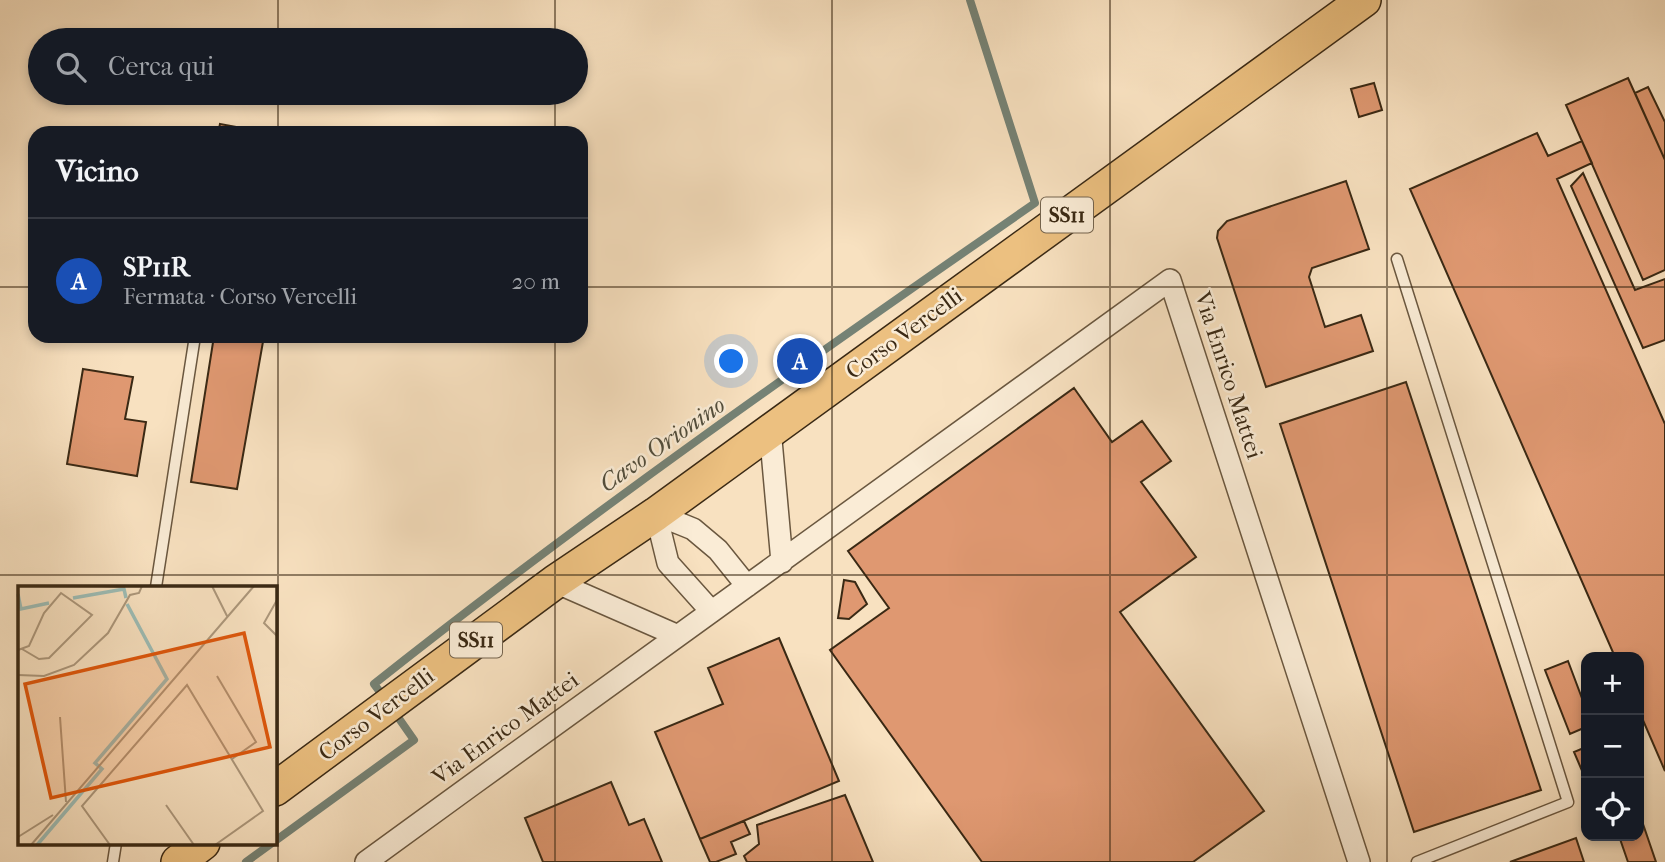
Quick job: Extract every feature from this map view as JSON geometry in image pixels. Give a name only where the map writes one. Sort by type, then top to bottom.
[{"type":"main road","name":"Corso Vercelli","points":[[276,788],[555,582],[656,514],[1364,0]]},
{"type":"main road","points":[[178,862],[202,844]]},
{"type":"street","name":"Via Enrico Mattei","points":[[366,862],[676,635],[782,562],[1170,281],[1359,862]]},
{"type":"street","points":[[770,429],[782,562]]},
{"type":"street","points":[[656,514],[693,528],[718,550],[747,586]]},
{"type":"street","points":[[656,514],[668,563],[711,611]]},
{"type":"street","points":[[555,582],[676,635]]},
{"type":"lane","points":[[1397,258],[1568,802],[1417,862]]},
{"type":"lane","points":[[156,586],[193,343]]},
{"type":"lane","points":[[113,862],[116,844]]},
{"type":"building","points":[[1628,78],[1665,160],[1665,270],[1643,280],[1566,105]]},
{"type":"building","points":[[1374,83],[1382,110],[1359,117],[1351,89]]},
{"type":"building","points":[[1648,87],[1665,122],[1665,160],[1635,93]]},
{"type":"building","points":[[1537,133],[1548,156],[1582,141],[1592,163],[1557,179],[1665,424],[1665,771],[1644,723],[1644,652],[1613,652],[1410,189]]},
{"type":"building","points":[[1583,173],[1635,290],[1665,279],[1665,340],[1643,348],[1571,186]]},
{"type":"building","points":[[1346,181],[1369,249],[1312,268],[1309,277],[1325,327],[1361,315],[1373,351],[1266,387],[1217,238],[1218,231],[1227,221]]},
{"type":"building","points":[[213,343],[263,343],[237,489],[191,482]]},
{"type":"building","points":[[83,369],[133,377],[125,419],[146,422],[137,476],[67,464]]},
{"type":"building","points":[[1406,382],[1541,790],[1414,832],[1280,424]]},
{"type":"building","points":[[1074,388],[1112,442],[1142,421],[1171,461],[1141,482],[1196,557],[1120,612],[1264,811],[1193,862],[982,862],[830,650],[889,608],[848,551]]},
{"type":"building","points":[[844,580],[855,582],[867,604],[849,619],[838,618]]},
{"type":"building","points":[[779,638],[839,781],[700,839],[655,732],[723,704],[708,668]]},
{"type":"building","points":[[1568,661],[1581,696],[1581,729],[1570,734],[1545,670]]},
{"type":"building","points":[[1581,749],[1581,768],[1574,752]]},
{"type":"building","points":[[611,782],[629,825],[644,819],[662,862],[543,862],[525,818]]},
{"type":"building","points":[[845,795],[873,862],[747,862],[744,856],[759,844],[757,825]]},
{"type":"building","points":[[744,821],[750,834],[731,842],[736,854],[710,862],[700,839]]},
{"type":"building","points":[[1644,827],[1656,862],[1628,862],[1621,841],[1644,841]]},
{"type":"building","points":[[1576,838],[1584,862],[1510,862]]},
{"type":"waterway","name":"Cavo Orionino","points":[[386,700],[374,684],[455,621],[701,438],[1035,203],[970,0]]},
{"type":"waterway","name":"Cavo Orionino","points":[[276,840],[414,740],[393,710]]},
{"type":"waterway","name":"Cavo Orionino","points":[[246,862],[271,844]]},
{"type":"place","name":"SP11R","points":[[800,361]]}]
